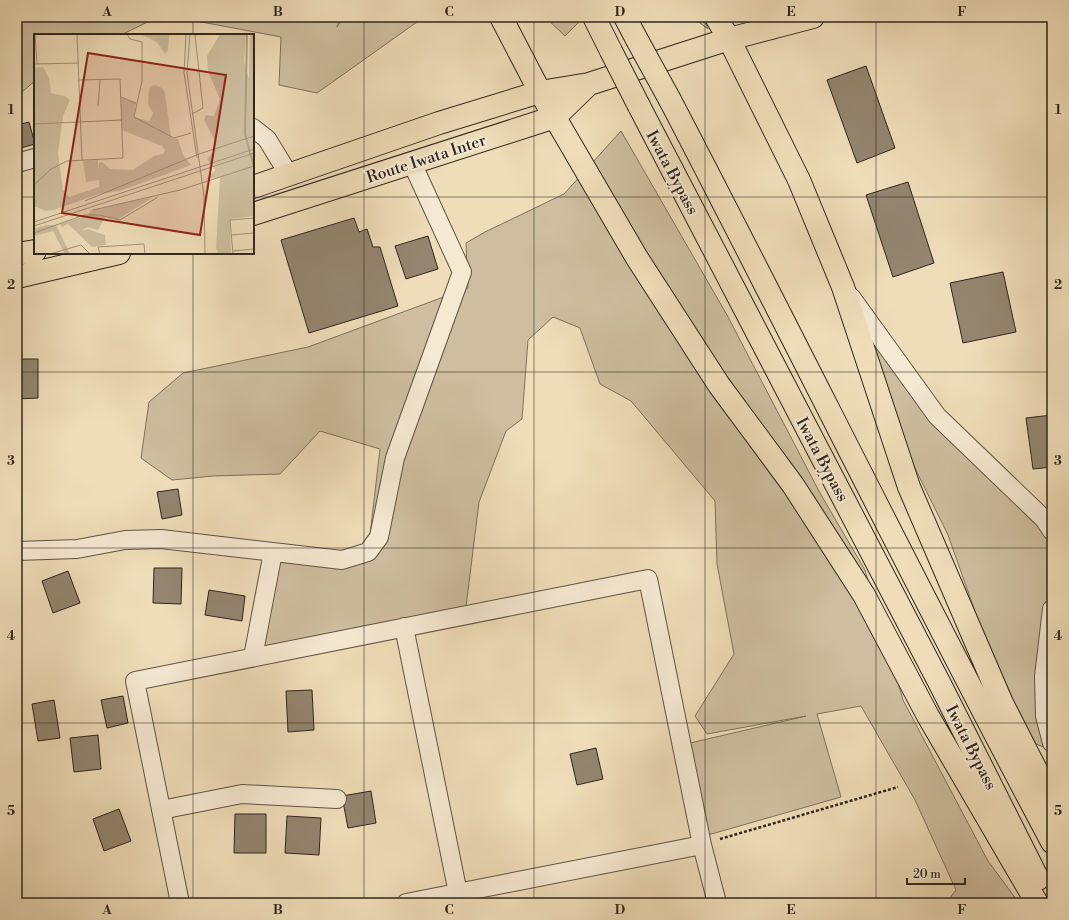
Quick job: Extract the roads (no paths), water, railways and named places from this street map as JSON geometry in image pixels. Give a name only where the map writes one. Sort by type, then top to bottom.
[{"type":"main road","points":[[501,17],[554,117],[637,258],[719,385],[793,485],[864,595],[928,716],[1037,903]]},
{"type":"main road","name":"Iwata Bypass","points":[[594,17],[937,677],[1050,903]]},
{"type":"main road","name":"Iwata Bypass","points":[[625,17],[670,100],[772,297],[961,671],[1052,842]]},
{"type":"main road","points":[[716,17],[729,39],[799,180],[843,287],[909,487],[1002,703],[1052,802]]},
{"type":"main road","name":"Route Iwata Inter","points":[[254,187],[439,123],[540,92],[589,84],[729,39],[813,17]]},
{"type":"main road","name":"Route Iwata Inter","points":[[254,214],[554,117],[589,84]]},
{"type":"main road","points":[[17,254],[34,251]]},
{"type":"main road","points":[[17,277],[115,254]]},
{"type":"street","points":[[254,129],[267,139],[289,175]]},
{"type":"street","points":[[17,163],[34,158]]},
{"type":"street","points":[[17,551],[77,549],[125,540],[161,539],[342,560],[368,552],[379,537],[395,458],[462,272],[412,163]]},
{"type":"street","points":[[843,287],[937,416],[1044,519],[1052,530]]},
{"type":"street","points":[[253,657],[273,552]]},
{"type":"street","points":[[180,903],[135,681],[648,579],[702,845],[717,903]]},
{"type":"street","points":[[1052,609],[1044,676],[1045,716],[1052,743]]},
{"type":"street","points":[[404,627],[459,898]]},
{"type":"street","points":[[161,810],[242,794],[337,799]]},
{"type":"street","points":[[406,903],[459,898],[702,845]]}]
